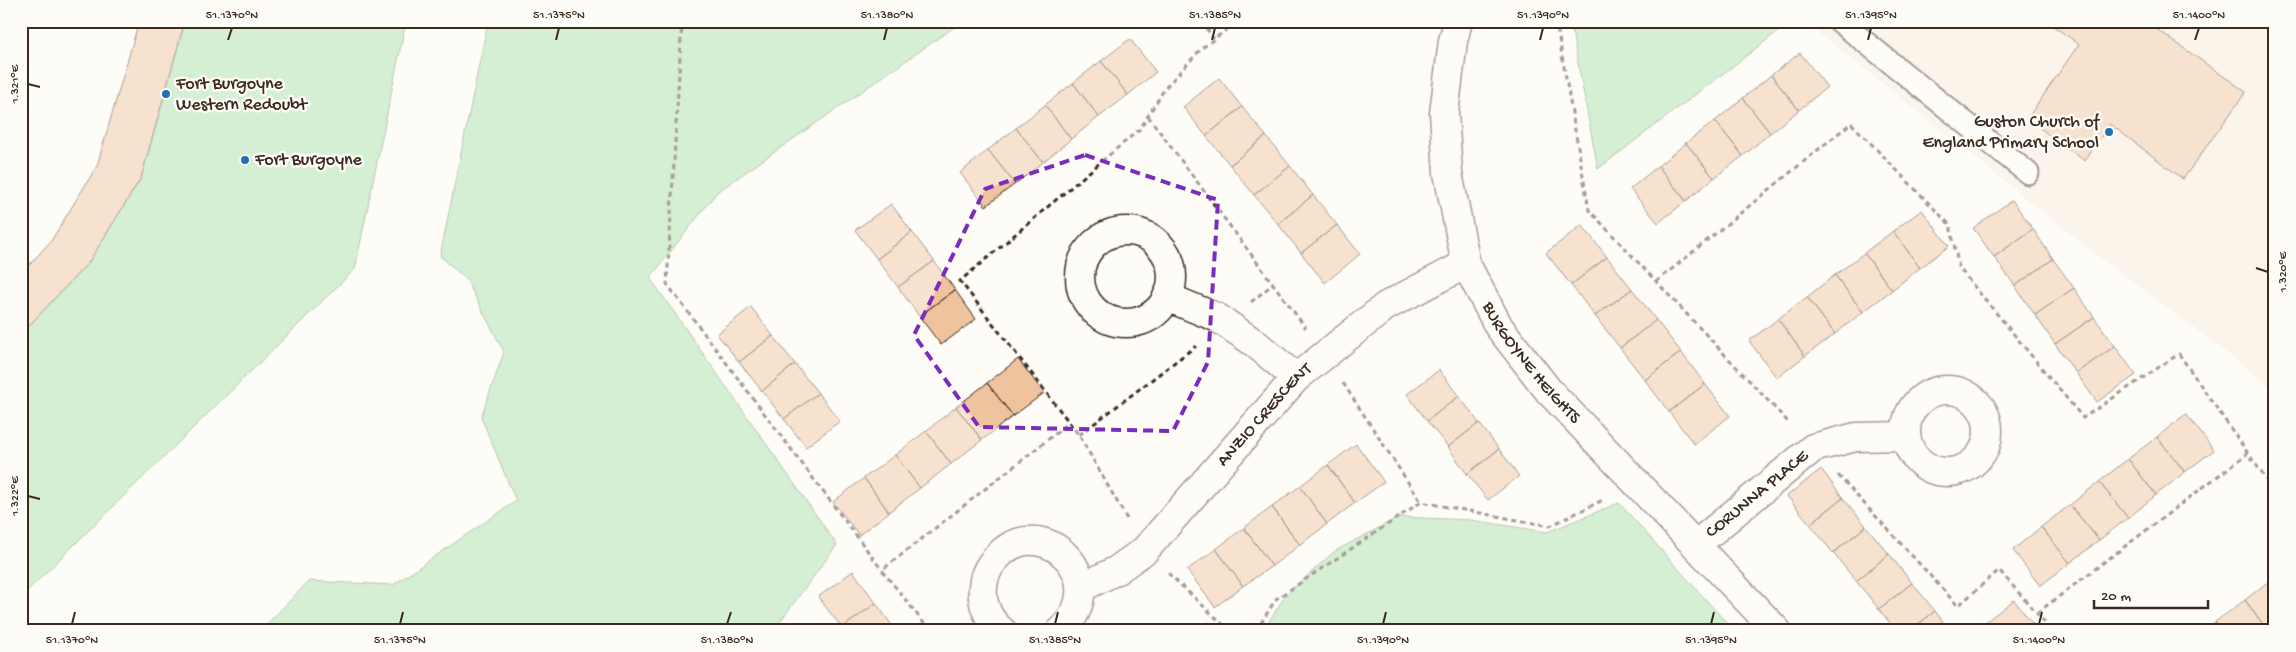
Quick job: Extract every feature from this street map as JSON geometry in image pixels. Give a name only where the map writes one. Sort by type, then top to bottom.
[{"type":"street","name":"BURGOYNE HEIGHTS","points":[[1458,21],[1453,42],[1444,113],[1448,173],[1466,264],[1499,327],[1548,390],[1697,544],[1777,631]]},
{"type":"street","name":"ANZIO CRESCENT","points":[[1081,588],[1117,570],[1144,550],[1296,378],[1386,306],[1466,264]]},
{"type":"street","points":[[1167,297],[1218,318],[1256,344],[1296,378]]},
{"type":"street","name":"CORUNNA PLACE","points":[[1697,544],[1812,448],[1856,438],[1906,436]]},
{"type":"street","points":[[1002,631],[986,612],[982,595],[984,578],[991,562],[1004,550],[1019,543],[1037,542],[1053,546],[1068,557],[1077,571],[1081,588],[1080,605],[1072,620],[1061,631]]},
{"type":"lane","points":[[1838,21],[2028,173]]},
{"type":"path","points":[[682,21],[667,284],[930,631]]},
{"type":"path","points":[[1201,21],[1214,39]]},
{"type":"path","points":[[1230,631],[1144,550],[1079,435],[960,281],[1140,129],[1165,88],[1202,48],[1238,21]]},
{"type":"path","points":[[1556,21],[1588,210],[1958,606],[1999,570],[2052,631]]},
{"type":"path","points":[[1148,116],[1274,283],[1421,502]]},
{"type":"path","points":[[1656,282],[1851,124],[1950,225],[1959,268],[2083,418],[2179,354],[2275,492]]},
{"type":"path","points":[[1079,435],[1274,283]]},
{"type":"path","points":[[882,570],[1069,423]]},
{"type":"path","points":[[2037,614],[2247,454]]},
{"type":"path","points":[[1256,631],[1276,599],[1421,502],[1550,526],[1637,483]]},
{"type":"highlighted area","points":[[1085,155],[1218,200],[1208,362],[1173,431],[979,427],[914,335],[985,189]]},
{"type":"shaded area","name":"Guston Church of England Primary School","points":[[1804,21],[2275,21],[2275,390],[2082,243]]},
{"type":"green space","points":[[185,21],[406,21],[355,269],[21,597],[21,334],[89,262]]},
{"type":"green space","points":[[488,21],[963,21],[717,192],[650,278],[837,545],[773,631],[260,631],[309,581],[393,585],[516,501],[481,417],[504,352],[466,279],[440,256]]},
{"type":"green space","points":[[1570,21],[1787,21],[1788,24],[1598,169]]},
{"type":"green space","points":[[1619,503],[1734,631],[1263,631],[1285,596],[1335,551],[1399,517],[1471,520],[1547,532]]},
{"type":"building","points":[[139,21],[185,21],[141,178],[89,262],[21,334],[21,274],[51,241],[97,166]]},
{"type":"building","points":[[2046,21],[2145,21],[2246,92],[2183,179],[2110,124],[2085,161],[2027,119],[2079,44]]},
{"type":"building","points":[[1130,39],[1156,72],[1128,95],[1101,61]]},
{"type":"building","points":[[1800,53],[1827,87],[1799,110],[1771,75]]},
{"type":"building","points":[[1101,61],[1128,95],[1099,117],[1073,83]]},
{"type":"building","points":[[1771,75],[1799,110],[1770,133],[1743,98]]},
{"type":"building","points":[[1219,78],[1242,107],[1206,136],[1183,107]]},
{"type":"building","points":[[1073,83],[1099,117],[1071,139],[1045,105]]},
{"type":"building","points":[[1743,98],[1770,133],[1743,156],[1715,121]]},
{"type":"building","points":[[1045,105],[1071,139],[1043,162],[1016,128]]},
{"type":"building","points":[[1242,107],[1266,136],[1230,165],[1206,136]]},
{"type":"building","points":[[1715,121],[1743,156],[1714,178],[1686,143]]},
{"type":"building","points":[[1016,128],[1043,162],[1015,184],[988,150]]},
{"type":"building","points":[[1266,136],[1290,166],[1254,195],[1230,165]]},
{"type":"building","points":[[1686,143],[1714,178],[1686,201],[1658,166]]},
{"type":"building","points":[[988,150],[1015,184],[986,206],[960,173]]},
{"type":"building","points":[[1290,166],[1313,195],[1278,224],[1254,195]]},
{"type":"building","points":[[1658,166],[1686,201],[1658,223],[1630,189]]},
{"type":"building","points":[[1313,195],[1337,225],[1301,253],[1278,224]]},
{"type":"building","points":[[2012,200],[2033,229],[1994,257],[1973,228]]},
{"type":"building","points":[[891,204],[912,232],[877,259],[855,230]]},
{"type":"building","points":[[1922,210],[1949,246],[1920,268],[1893,231]]},
{"type":"building","points":[[1337,225],[1360,254],[1325,283],[1301,253]]},
{"type":"building","points":[[1582,225],[1607,257],[1571,285],[1546,253]]},
{"type":"building","points":[[2033,229],[2053,259],[2015,286],[1994,257]]},
{"type":"building","points":[[1893,231],[1920,268],[1892,290],[1864,253]]},
{"type":"building","points":[[912,232],[934,261],[898,287],[877,259]]},
{"type":"building","points":[[1864,253],[1892,290],[1863,312],[1835,275]]},
{"type":"building","points":[[1607,257],[1632,289],[1595,316],[1571,285]]},
{"type":"building","points":[[2053,259],[2074,288],[2035,315],[2015,286]]},
{"type":"building","points":[[934,261],[955,290],[919,316],[898,287]]},
{"type":"building","points":[[1835,275],[1863,312],[1835,334],[1807,297]]},
{"type":"building","points":[[2074,288],[2094,317],[2055,344],[2035,315]]},
{"type":"building","points":[[1632,289],[1656,320],[1620,348],[1595,316]]},
{"type":"building","points":[[955,290],[976,319],[941,345],[919,316]]},
{"type":"building","points":[[1807,297],[1835,334],[1805,356],[1778,319]]},
{"type":"building","points":[[751,307],[773,336],[739,362],[717,334]]},
{"type":"building","points":[[2094,317],[2115,346],[2076,373],[2055,344]]},
{"type":"building","points":[[1778,319],[1805,356],[1777,378],[1749,341]]},
{"type":"building","points":[[1656,320],[1681,352],[1645,380],[1620,348]]},
{"type":"building","points":[[773,336],[795,364],[762,391],[739,362]]},
{"type":"building","points":[[2115,346],[2136,375],[2097,402],[2076,373]]},
{"type":"building","points":[[1681,352],[1705,384],[1669,412],[1645,380]]},
{"type":"building","points":[[1018,359],[1044,393],[1013,416],[987,383]]},
{"type":"building","points":[[795,364],[818,393],[784,419],[762,391]]},
{"type":"building","points":[[1439,370],[1459,396],[1427,421],[1407,394]]},
{"type":"building","points":[[987,383],[1013,416],[982,440],[956,407]]},
{"type":"building","points":[[1705,384],[1730,416],[1694,444],[1669,412]]},
{"type":"building","points":[[818,393],[840,421],[806,447],[784,419]]},
{"type":"building","points":[[1459,396],[1479,423],[1448,447],[1427,421]]},
{"type":"building","points":[[956,407],[982,440],[951,464],[926,431]]},
{"type":"building","points":[[2186,414],[2214,450],[2185,472],[2157,437]]},
{"type":"building","points":[[1479,423],[1499,449],[1467,474],[1448,447]]},
{"type":"building","points":[[926,431],[951,464],[920,488],[895,455]]},
{"type":"building","points":[[2157,437],[2185,472],[2156,495],[2128,459]]},
{"type":"building","points":[[1356,444],[1384,482],[1355,503],[1328,465]]},
{"type":"building","points":[[1499,449],[1519,476],[1488,500],[1467,474]]},
{"type":"building","points":[[895,455],[920,488],[889,512],[864,478]]},
{"type":"building","points":[[2128,459],[2156,495],[2128,518],[2099,482]]},
{"type":"building","points":[[1328,465],[1355,503],[1327,524],[1300,486]]},
{"type":"building","points":[[1821,469],[1843,498],[1810,524],[1787,496]]},
{"type":"building","points":[[864,478],[889,512],[859,535],[833,502]]},
{"type":"building","points":[[2099,482],[2128,518],[2099,540],[2070,505]]},
{"type":"building","points":[[1300,486],[1327,524],[1300,545],[1272,507]]},
{"type":"building","points":[[1843,498],[1866,526],[1833,553],[1810,524]]},
{"type":"building","points":[[2070,505],[2099,540],[2070,563],[2041,527]]},
{"type":"building","points":[[1272,507],[1300,545],[1272,566],[1244,528]]},
{"type":"building","points":[[1866,526],[1889,554],[1856,581],[1833,553]]},
{"type":"building","points":[[2041,527],[2070,563],[2040,586],[2013,550]]},
{"type":"building","points":[[1244,528],[1272,566],[1243,586],[1216,549]]},
{"type":"building","points":[[1216,549],[1243,586],[1215,607],[1187,570]]},
{"type":"building","points":[[1889,554],[1912,583],[1879,609],[1856,581]]},
{"type":"building","points":[[853,571],[876,603],[842,628],[818,597]]},
{"type":"building","points":[[2273,578],[2275,631],[2268,631],[2245,600]]},
{"type":"building","points":[[1912,583],[1935,611],[1910,631],[1896,631],[1879,609]]},
{"type":"building","points":[[2014,600],[2036,628],[2033,631],[1984,631],[1980,626]]},
{"type":"building","points":[[2245,600],[2268,631],[2222,631],[2215,622]]},
{"type":"building","points":[[876,603],[896,631],[843,631],[842,628]]},
{"type":"building","points":[[1935,611],[1950,631],[1910,631]]},
{"type":"building","points":[[1209,622],[1216,631],[1197,631]]},
{"type":"building","points":[[2215,622],[2222,631],[2203,631]]},
{"type":"place","name":"Fort Burgoyne Western Redoubt","points":[[166,94]]},
{"type":"place","name":"Guston Church of England Primary School","points":[[2109,132]]},
{"type":"place","name":"Fort Burgoyne","points":[[245,160]]}]
